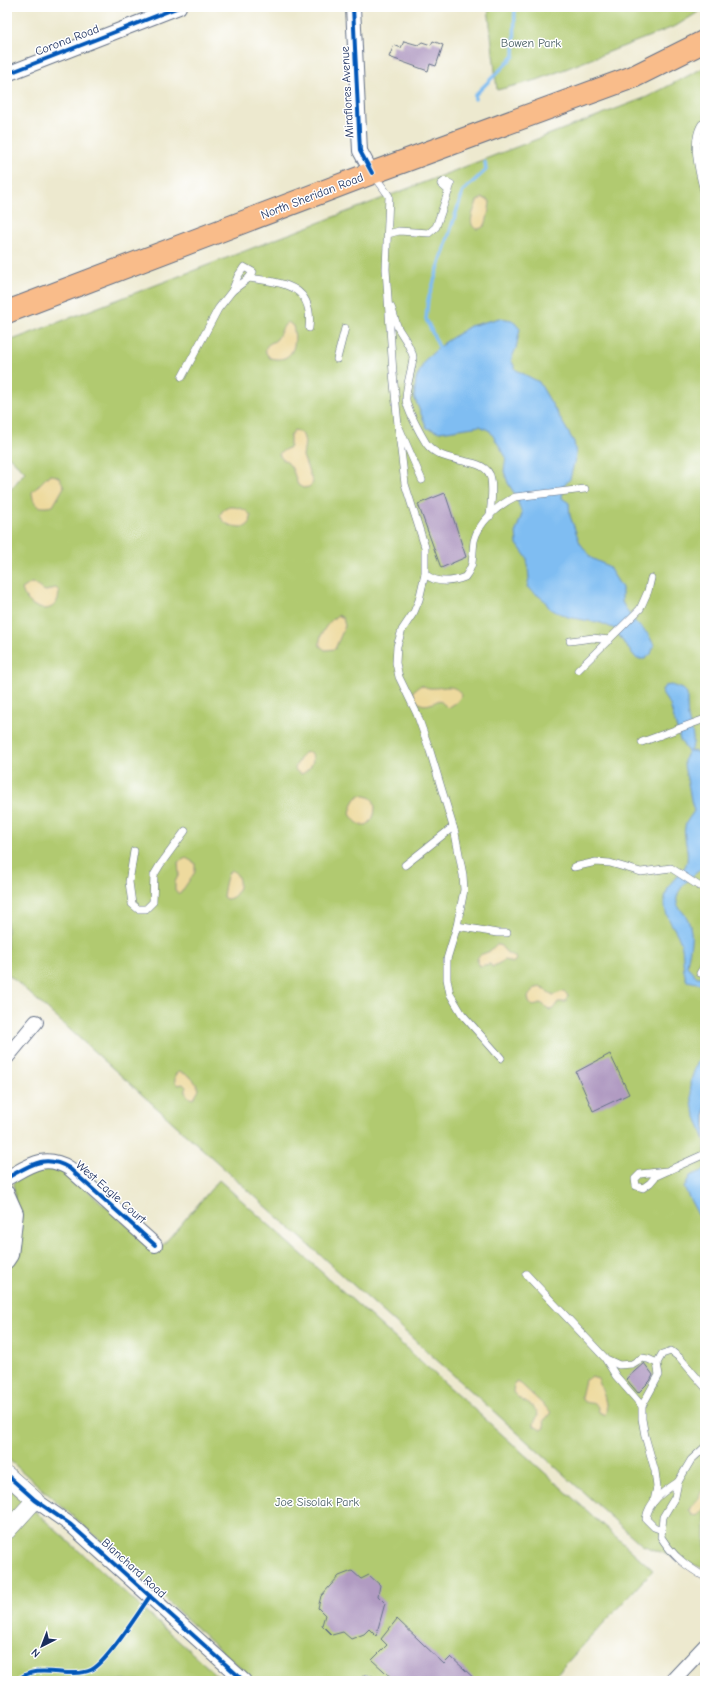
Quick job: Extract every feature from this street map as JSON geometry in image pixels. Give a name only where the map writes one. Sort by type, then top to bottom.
[{"type":"main road","name":"North Sheridan Road","points":[[7,312],[372,173],[633,77],[705,41]]},
{"type":"street","name":"Miraflores Avenue","points":[[353,7],[360,151],[372,173]]},
{"type":"street","name":"Corona Road","points":[[7,74],[172,8]]},
{"type":"street","points":[[7,1057],[36,1022]]},
{"type":"street","name":"West Eagle Court","points":[[7,1178],[36,1162],[50,1160],[61,1163],[69,1168],[155,1245]]},
{"type":"street","points":[[7,1193],[16,1213],[11,1255],[7,1261]]},
{"type":"street","name":"Blanchard Road","points":[[7,1475],[35,1500],[71,1525],[244,1681]]},
{"type":"street","points":[[7,1531],[35,1500]]},
{"type":"street","points":[[672,1681],[705,1646]]},
{"type":"lane","points":[[705,124],[702,124],[698,129],[697,140],[698,171],[705,196]]},
{"type":"lane","points":[[697,140],[705,136]]},
{"type":"lane","points":[[372,173],[389,196],[386,270],[398,425],[405,484],[425,547],[425,574],[419,600],[414,612],[402,630],[397,646],[396,663],[398,677],[417,714],[430,751],[453,827],[460,856],[464,890],[457,926],[447,959],[447,980],[450,994],[462,1014],[501,1058]]},
{"type":"lane","points":[[388,234],[399,232],[429,233],[436,227],[449,191]]},
{"type":"lane","points":[[182,377],[218,309],[232,291],[249,278],[253,272],[244,267],[238,276],[232,291]]},
{"type":"lane","points":[[249,278],[292,286],[305,297],[311,316],[309,328]]},
{"type":"lane","points":[[388,302],[398,327],[408,342],[413,356],[406,401],[419,432],[428,445],[440,456],[474,463],[484,467],[489,472],[492,490],[490,516]]},
{"type":"lane","points":[[337,359],[345,328]]},
{"type":"lane","points":[[398,425],[422,480]]},
{"type":"lane","points":[[425,574],[430,578],[454,582],[465,577],[472,564],[474,542],[478,528],[508,500],[515,496],[585,489]]},
{"type":"lane","points":[[578,670],[640,609],[648,591],[651,578]]},
{"type":"lane","points":[[570,641],[593,638],[609,640]]},
{"type":"lane","points":[[642,742],[705,719]]},
{"type":"lane","points":[[405,865],[453,827]]},
{"type":"lane","points":[[134,851],[129,882],[132,904],[138,908],[146,909],[152,902],[154,875],[185,831]]},
{"type":"lane","points":[[574,866],[596,862],[610,863],[641,872],[671,868],[699,886]]},
{"type":"lane","points":[[457,926],[497,933],[507,933]]},
{"type":"lane","points":[[700,973],[705,965]]},
{"type":"lane","points":[[666,1171],[705,1154]]},
{"type":"lane","points":[[526,1274],[606,1359],[616,1376],[642,1406]]},
{"type":"lane","points":[[654,1501],[657,1487],[655,1471],[645,1436],[642,1419],[642,1406],[658,1375],[658,1363],[662,1354],[671,1351],[680,1358],[705,1387]]},
{"type":"lane","points":[[606,1359],[619,1365],[632,1364],[642,1358],[658,1363]]},
{"type":"lane","points":[[705,1447],[691,1460],[678,1482],[675,1497],[663,1517],[661,1537],[671,1553],[690,1568],[705,1577]]},
{"type":"lane","points":[[662,1530],[654,1527],[646,1519],[647,1513],[654,1501],[663,1492],[678,1482]]},
{"type":"lane","points":[[364,1681],[366,1678],[377,1681]]},
{"type":"green space","name":"Bowen Park","points":[[488,7],[705,8],[676,26],[537,80],[497,90]]},
{"type":"green space","points":[[705,67],[705,1569],[642,1545],[7,973],[7,494],[25,472],[7,455],[7,342],[647,97]]},
{"type":"green space","name":"Joe Sisolak Park","points":[[55,1168],[69,1174],[157,1252],[219,1180],[653,1570],[550,1681],[254,1681],[127,1564],[7,1458],[7,1266],[15,1195],[13,1184],[21,1176],[31,1171],[37,1169]]},
{"type":"green space","points":[[7,1486],[223,1681],[7,1681]]},
{"type":"sand","points":[[483,198],[490,201],[486,223],[481,228],[476,229],[471,220],[477,201]]},
{"type":"sand","points":[[288,322],[293,326],[295,339],[292,351],[284,358],[270,358],[266,353],[267,345],[277,339]]},
{"type":"sand","points":[[294,430],[303,435],[305,442],[303,456],[313,483],[309,487],[303,488],[298,485],[292,468],[279,454],[290,447],[290,437]]},
{"type":"sand","points":[[49,475],[59,478],[64,487],[53,506],[40,507],[35,503],[32,492]]},
{"type":"sand","points":[[229,507],[246,511],[251,516],[250,523],[245,527],[233,526],[224,522],[220,515],[223,510]]},
{"type":"sand","points":[[31,583],[46,591],[56,588],[59,591],[58,600],[49,608],[43,609],[36,607],[25,597],[22,589]]},
{"type":"sand","points":[[338,615],[343,618],[345,626],[335,649],[325,650],[320,646],[322,632]]},
{"type":"sand","points":[[421,685],[430,688],[452,687],[459,691],[462,695],[457,702],[448,708],[439,700],[426,705],[419,703],[414,697],[413,691]]},
{"type":"sand","points":[[311,752],[313,759],[311,765],[302,774],[296,771],[295,767],[304,753]]},
{"type":"sand","points":[[360,795],[371,798],[375,809],[371,821],[362,825],[356,822],[350,814],[353,803]]},
{"type":"sand","points":[[186,858],[195,863],[195,872],[180,894],[175,890],[175,882],[179,874],[178,862]]},
{"type":"sand","points":[[231,870],[238,877],[239,886],[235,895],[226,899],[223,897],[224,890],[229,872]]},
{"type":"sand","points":[[496,945],[500,945],[506,952],[515,957],[516,960],[512,963],[505,960],[492,967],[490,964],[480,966],[477,963],[479,956],[489,951]]},
{"type":"sand","points":[[540,987],[553,995],[564,991],[568,996],[565,1002],[558,1002],[553,1009],[550,1010],[541,1003],[534,1006],[530,1004],[528,997],[533,989]]},
{"type":"sand","points":[[178,1072],[188,1076],[197,1085],[199,1089],[193,1099],[186,1094],[186,1087],[183,1084],[178,1085],[175,1082],[175,1075]]},
{"type":"sand","points":[[591,1377],[598,1379],[601,1387],[606,1403],[605,1415],[599,1412],[595,1404],[583,1401],[581,1397],[585,1380]]},
{"type":"sand","points":[[517,1382],[550,1411],[551,1414],[544,1420],[545,1428],[541,1430],[534,1426],[538,1415],[537,1411],[513,1392],[514,1384]]},
{"type":"sand","points":[[705,1488],[705,1507],[699,1515],[693,1516],[689,1510],[698,1499],[702,1490]]},
{"type":"water","points":[[500,318],[512,320],[520,329],[516,348],[511,360],[516,370],[539,382],[574,442],[576,455],[570,479],[563,487],[562,498],[569,503],[570,516],[580,543],[591,558],[608,566],[622,588],[622,602],[627,611],[636,623],[648,634],[654,645],[651,654],[645,659],[637,659],[615,629],[601,623],[568,617],[550,609],[544,600],[527,587],[529,578],[527,558],[517,544],[516,531],[522,514],[516,496],[508,483],[504,471],[506,457],[490,431],[480,426],[440,432],[427,428],[414,397],[416,379],[425,360],[444,343],[470,326]]},
{"type":"water","points":[[671,685],[682,689],[687,694],[688,717],[693,740],[692,748],[689,751],[698,753],[705,760],[705,865],[682,886],[677,898],[678,905],[688,920],[691,932],[691,943],[687,966],[697,977],[703,977],[705,975],[705,982],[702,984],[687,981],[684,973],[680,940],[670,921],[665,907],[667,891],[671,883],[686,865],[687,852],[685,827],[694,811],[684,765],[688,752],[680,740],[670,705],[663,695],[662,690],[665,686]]},
{"type":"water","points":[[705,1042],[705,1140],[693,1109],[690,1083],[702,1054]]},
{"type":"water","points":[[705,1170],[705,1228],[684,1188],[690,1176]]},
{"type":"building","points":[[404,41],[418,45],[422,42],[431,45],[433,41],[443,45],[436,66],[430,64],[428,71],[389,57],[394,45],[401,48]]},
{"type":"building","points":[[445,493],[466,557],[441,568],[418,504]]},
{"type":"building","points":[[610,1054],[629,1094],[593,1111],[576,1072]]},
{"type":"building","points":[[644,1363],[653,1375],[650,1381],[638,1393],[626,1379]]},
{"type":"building","points":[[352,1571],[361,1579],[369,1575],[380,1585],[378,1596],[385,1603],[376,1636],[369,1629],[364,1634],[351,1639],[343,1632],[332,1635],[322,1625],[325,1615],[318,1608],[321,1596],[339,1576]]},
{"type":"building","points":[[397,1619],[444,1664],[451,1657],[477,1681],[395,1681],[372,1660],[387,1645],[381,1639]]},
{"type":"waterway","points":[[475,99],[475,95],[514,56],[515,7]]},
{"type":"waterway","points":[[439,347],[426,319],[428,300],[463,191],[486,170],[485,162]]},
{"type":"cycle path","points":[[7,74],[179,7]]},
{"type":"cycle path","points":[[353,7],[360,151],[372,173]]},
{"type":"cycle path","points":[[7,1178],[22,1169],[44,1161],[60,1164],[69,1168],[155,1245]]},
{"type":"cycle path","points":[[7,1475],[35,1500],[71,1525],[244,1681]]},
{"type":"cycle path","points":[[17,1681],[25,1675],[33,1672],[43,1671],[82,1673],[91,1670],[97,1666],[113,1648],[150,1596]]}]
